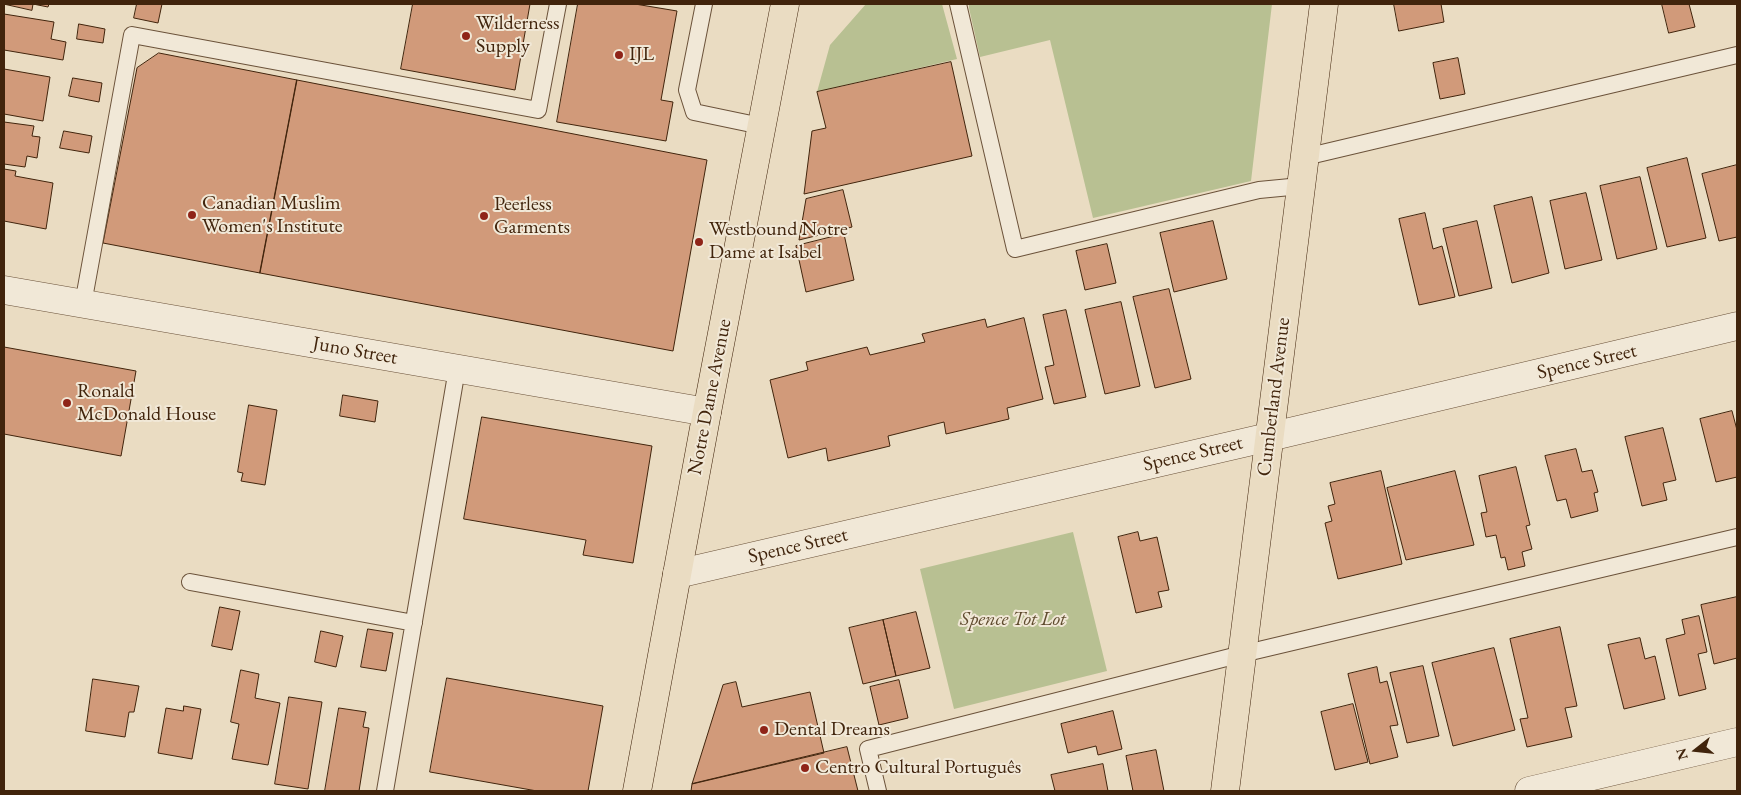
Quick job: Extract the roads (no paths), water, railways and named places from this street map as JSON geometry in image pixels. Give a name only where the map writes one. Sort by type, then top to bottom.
[{"type":"main road","name":"Notre Dame Avenue","points":[[637,791],[785,4]]},
{"type":"main road","name":"Cumberland Avenue","points":[[1225,791],[1324,4]]},
{"type":"street","name":"Juno Street","points":[[4,290],[707,412]]},
{"type":"street","name":"Spence Street","points":[[677,574],[1270,437],[1737,326]]},
{"type":"street","points":[[1529,791],[1737,742]]},
{"type":"lane","points":[[83,304],[132,35],[538,110],[558,4]]},
{"type":"lane","points":[[704,4],[687,90],[694,112],[761,126]]},
{"type":"lane","points":[[958,4],[1015,249],[1259,190],[1301,186]]},
{"type":"lane","points":[[1305,157],[1737,56]]},
{"type":"lane","points":[[385,791],[457,369]]},
{"type":"lane","points":[[878,791],[868,749],[1242,654],[1737,537]]},
{"type":"lane","points":[[190,582],[414,623]]},
{"type":"place","name":"Wilderness Supply","points":[[466,36]]},
{"type":"place","name":"IJL","points":[[619,55]]},
{"type":"place","name":"Canadian Muslim Women's Institute","points":[[192,215]]},
{"type":"place","name":"Peerless Garments","points":[[484,216]]},
{"type":"place","name":"Westbound Notre Dame at Isabel","points":[[699,242]]},
{"type":"place","name":"Ronald McDonald House","points":[[67,403]]},
{"type":"place","name":"Dental Dreams","points":[[764,730]]},
{"type":"place","name":"Centro Cultural Português","points":[[805,768]]},
{"type":"park label","name":"Spence Tot Lot","points":[[1013,620]]}]
